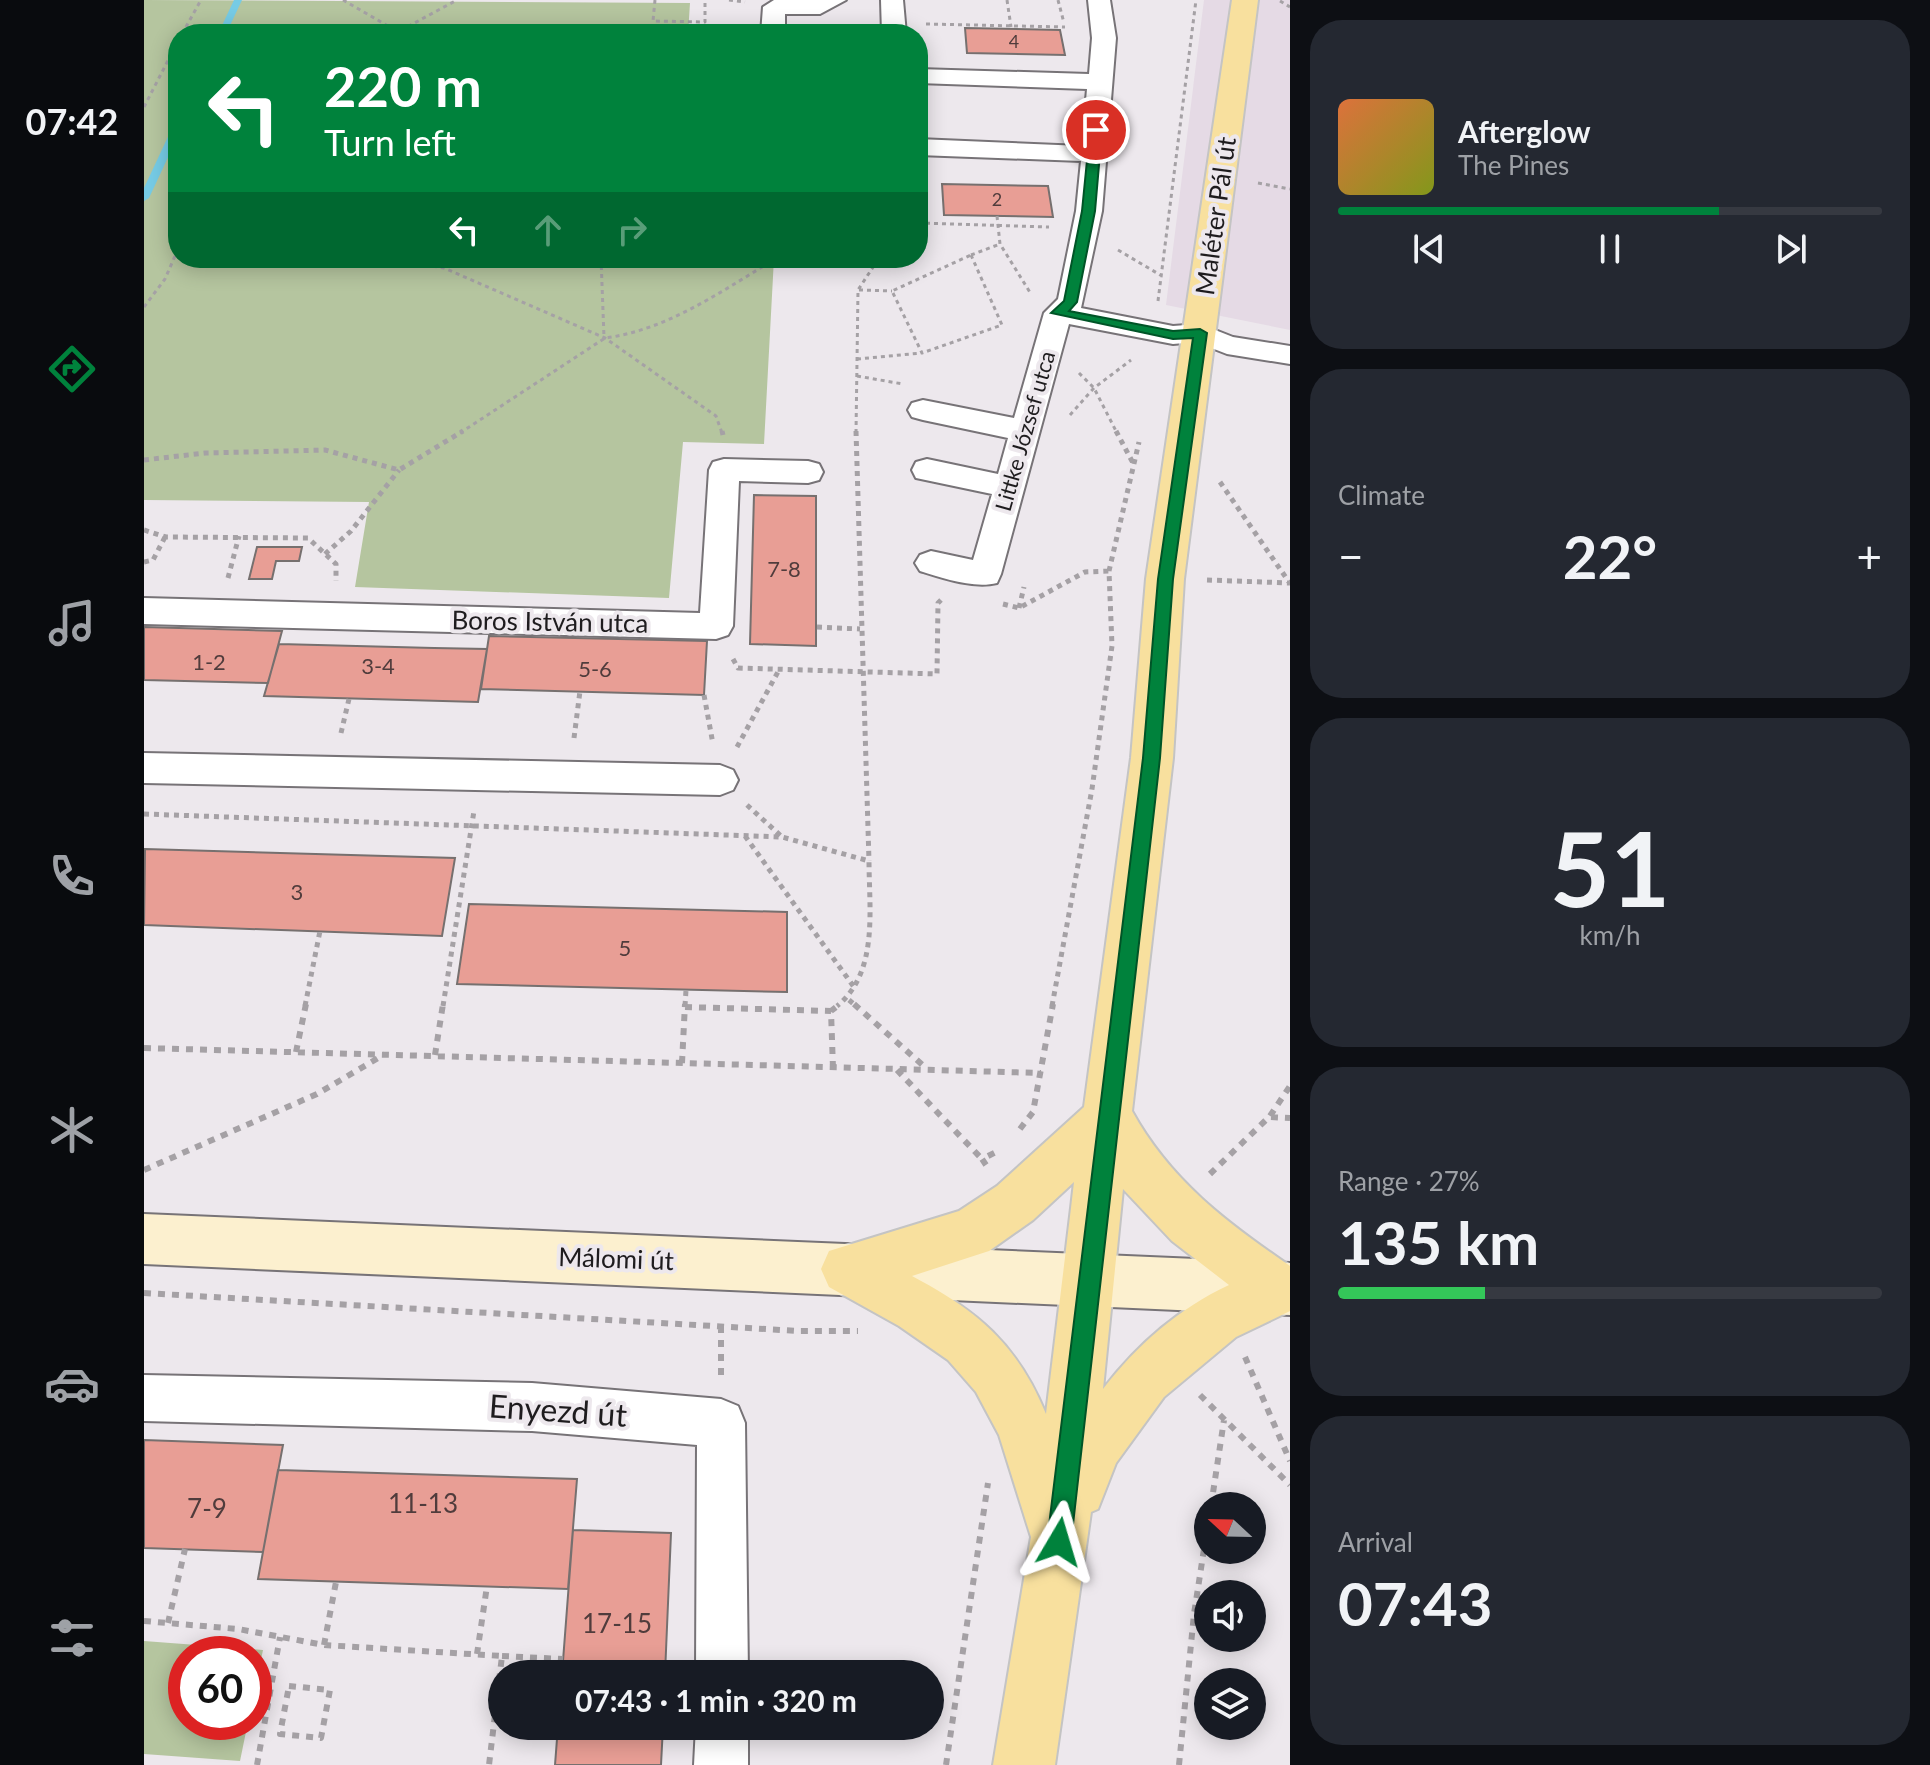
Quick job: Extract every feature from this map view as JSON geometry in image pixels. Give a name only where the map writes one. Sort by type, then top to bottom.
[{"type":"main road","name":"Maléter Pál út","points":[[1024,1765],[1059,1542],[1152,758],[1165,579],[1200,333],[1259,7]]},
{"type":"main road","points":[[847,1269],[971,1233],[1015,1203],[1109,1117],[1143,1175],[1174,1208],[1217,1247],[1285,1289]]},
{"type":"main road","points":[[847,1269],[958,1334],[983,1357],[1026,1432],[1059,1542]]},
{"type":"main road","points":[[1059,1542],[1094,1446],[1145,1378],[1217,1318],[1285,1289]]},
{"type":"street","points":[[773,24],[774,7],[820,7],[835,0]]},
{"type":"street","name":"Littke József utca","points":[[931,563],[985,574],[1053,329],[1071,302],[1085,230],[1094,154],[1104,38],[1099,0]]},
{"type":"street","points":[[928,76],[1100,82]]},
{"type":"street","points":[[928,147],[1094,154]]},
{"type":"street","points":[[1053,329],[1153,331],[1173,335],[1200,333],[1227,345],[1290,355]]},
{"type":"street","points":[[919,398],[1025,431]]},
{"type":"street","points":[[716,626],[724,470],[808,472]]},
{"type":"street","points":[[927,470],[1009,487]]},
{"type":"street","name":"Boros István utca","points":[[144,611],[716,626]]},
{"type":"street","points":[[144,768],[720,780]]},
{"type":"street","name":"Málomi út","points":[[144,1239],[1285,1289]]},
{"type":"street","name":"Enyezd út","points":[[144,1398],[532,1407],[721,1423],[722,1660]]},
{"type":"street","points":[[721,1765],[722,1740]]},
{"type":"path","points":[[188,24],[201,0]]},
{"type":"path","points":[[343,0],[383,24]]},
{"type":"path","points":[[414,24],[457,0]]},
{"type":"path","points":[[655,0],[653,21],[705,22],[705,0]]},
{"type":"path","points":[[1007,0],[1012,28]]},
{"type":"path","points":[[1069,415],[1094,388],[1150,345],[1162,276],[1196,0]]},
{"type":"path","points":[[1259,7],[1275,0]]},
{"type":"path","points":[[893,19],[1012,28],[1065,27]]},
{"type":"path","points":[[144,107],[168,60]]},
{"type":"path","points":[[1256,195],[1258,180],[1290,189]]},
{"type":"path","points":[[997,216],[1000,244],[1094,388],[1133,463]]},
{"type":"path","points":[[928,223],[1052,227]]},
{"type":"path","points":[[1085,230],[1162,276]]},
{"type":"path","points":[[858,290],[892,291],[1000,244]]},
{"type":"path","points":[[857,359],[922,353],[1002,325],[971,255]]},
{"type":"path","points":[[144,307],[170,268]]},
{"type":"path","points":[[444,268],[605,338],[716,416],[729,452],[724,470]]},
{"type":"path","points":[[602,268],[605,338]]},
{"type":"path","points":[[325,554],[351,531],[399,470],[518,398],[605,338],[630,335],[688,311],[760,268]]},
{"type":"path","points":[[685,1007],[831,1011],[849,1000],[865,967],[869,861],[855,473],[858,290],[872,268]]},
{"type":"path","points":[[892,291],[922,353]]},
{"type":"path","points":[[857,376],[919,398]]},
{"type":"path","points":[[1016,1134],[1033,1112],[1092,789],[1112,646],[1109,571],[1141,435]]},
{"type":"path","points":[[144,460],[205,453],[325,450],[399,470]]},
{"type":"path","points":[[1219,480],[1290,583]]},
{"type":"path","points":[[144,530],[166,537],[308,538],[336,564],[336,616]]},
{"type":"path","points":[[144,562],[153,560],[166,537]]},
{"type":"path","points":[[1026,578],[1019,608],[1085,572],[1109,571]]},
{"type":"path","points":[[716,626],[738,668],[937,674],[938,603],[951,593]]},
{"type":"path","points":[[817,627],[860,629]]},
{"type":"path","points":[[720,780],[779,670]]},
{"type":"path","points":[[574,740],[580,691]]},
{"type":"path","points":[[341,733],[349,699]]},
{"type":"path","points":[[435,1055],[480,775]]},
{"type":"path","points":[[144,814],[782,837],[869,861]]},
{"type":"path","points":[[745,836],[855,988]]},
{"type":"path","points":[[296,1052],[320,931]]},
{"type":"path","points":[[682,1063],[686,990]]},
{"type":"path","points":[[849,1000],[927,1070]]},
{"type":"path","points":[[831,1011],[833,1068]]},
{"type":"path","points":[[144,1048],[1041,1073]]},
{"type":"path","points":[[144,1170],[317,1094],[386,1054]]},
{"type":"path","points":[[897,1069],[982,1159],[1015,1203]]},
{"type":"path","points":[[1174,1208],[1269,1117],[1290,1086]]},
{"type":"path","points":[[1269,1117],[1290,1118]]},
{"type":"path","points":[[982,1159],[1008,1145]]},
{"type":"path","points":[[144,1293],[799,1331],[869,1331]]},
{"type":"path","points":[[1244,1354],[1290,1461]]},
{"type":"path","points":[[1196,1392],[1290,1485]]},
{"type":"path","points":[[1213,1492],[1224,1419]]},
{"type":"path","points":[[946,1765],[989,1478]]},
{"type":"path","points":[[168,1623],[185,1549]]},
{"type":"path","points":[[1179,1765],[1202,1564]]},
{"type":"path","points":[[324,1645],[336,1582]]},
{"type":"path","points":[[477,1654],[487,1586]]},
{"type":"path","points":[[144,1621],[324,1645],[563,1659]]},
{"type":"path","points":[[257,1765],[280,1637]]},
{"type":"path","points":[[489,1765],[502,1656]]},
{"type":"path","points":[[289,1686],[330,1690],[321,1738],[280,1734],[289,1686]]},
{"type":"shaded area","points":[[1204,0],[1290,0],[1290,330],[1166,305]]},
{"type":"green space","points":[[144,0],[690,3],[689,24],[168,24],[168,268],[773,268],[764,444],[683,442],[669,598],[355,587],[369,502],[144,500]]},
{"type":"green space","points":[[144,1641],[168,1643],[168,1740],[244,1740],[240,1761],[144,1754]]},
{"type":"building","points":[[965,28],[1060,30],[1065,55],[967,53]]},
{"type":"building","points":[[942,184],[1048,186],[1053,217],[944,215]]},
{"type":"building","points":[[754,495],[816,496],[816,646],[750,644]]},
{"type":"building","points":[[257,547],[302,547],[299,561],[276,561],[272,579],[249,579]]},
{"type":"building","points":[[144,627],[282,631],[268,683],[144,680]]},
{"type":"building","points":[[489,636],[707,641],[704,695],[481,689]]},
{"type":"building","points":[[279,644],[487,649],[478,702],[264,696]]},
{"type":"building","points":[[145,849],[455,858],[442,936],[144,925]]},
{"type":"building","points":[[469,904],[787,912],[787,992],[457,984]]},
{"type":"building","points":[[144,1440],[283,1445],[263,1552],[144,1548]]},
{"type":"building","points":[[278,1470],[577,1479],[568,1589],[258,1579]]},
{"type":"building","points":[[573,1530],[671,1533],[666,1660],[563,1660]]},
{"type":"building","points":[[557,1740],[662,1740],[661,1765],[555,1765]]},
{"type":"waterway","points":[[227,24],[238,0]]},
{"type":"waterway","points":[[144,198],[168,147]]},
{"type":"route","points":[[1059,1542],[1096,1208],[1152,758],[1165,579],[1200,333],[1173,335],[1058,313],[1071,302],[1089,211],[1096,130]]}]
